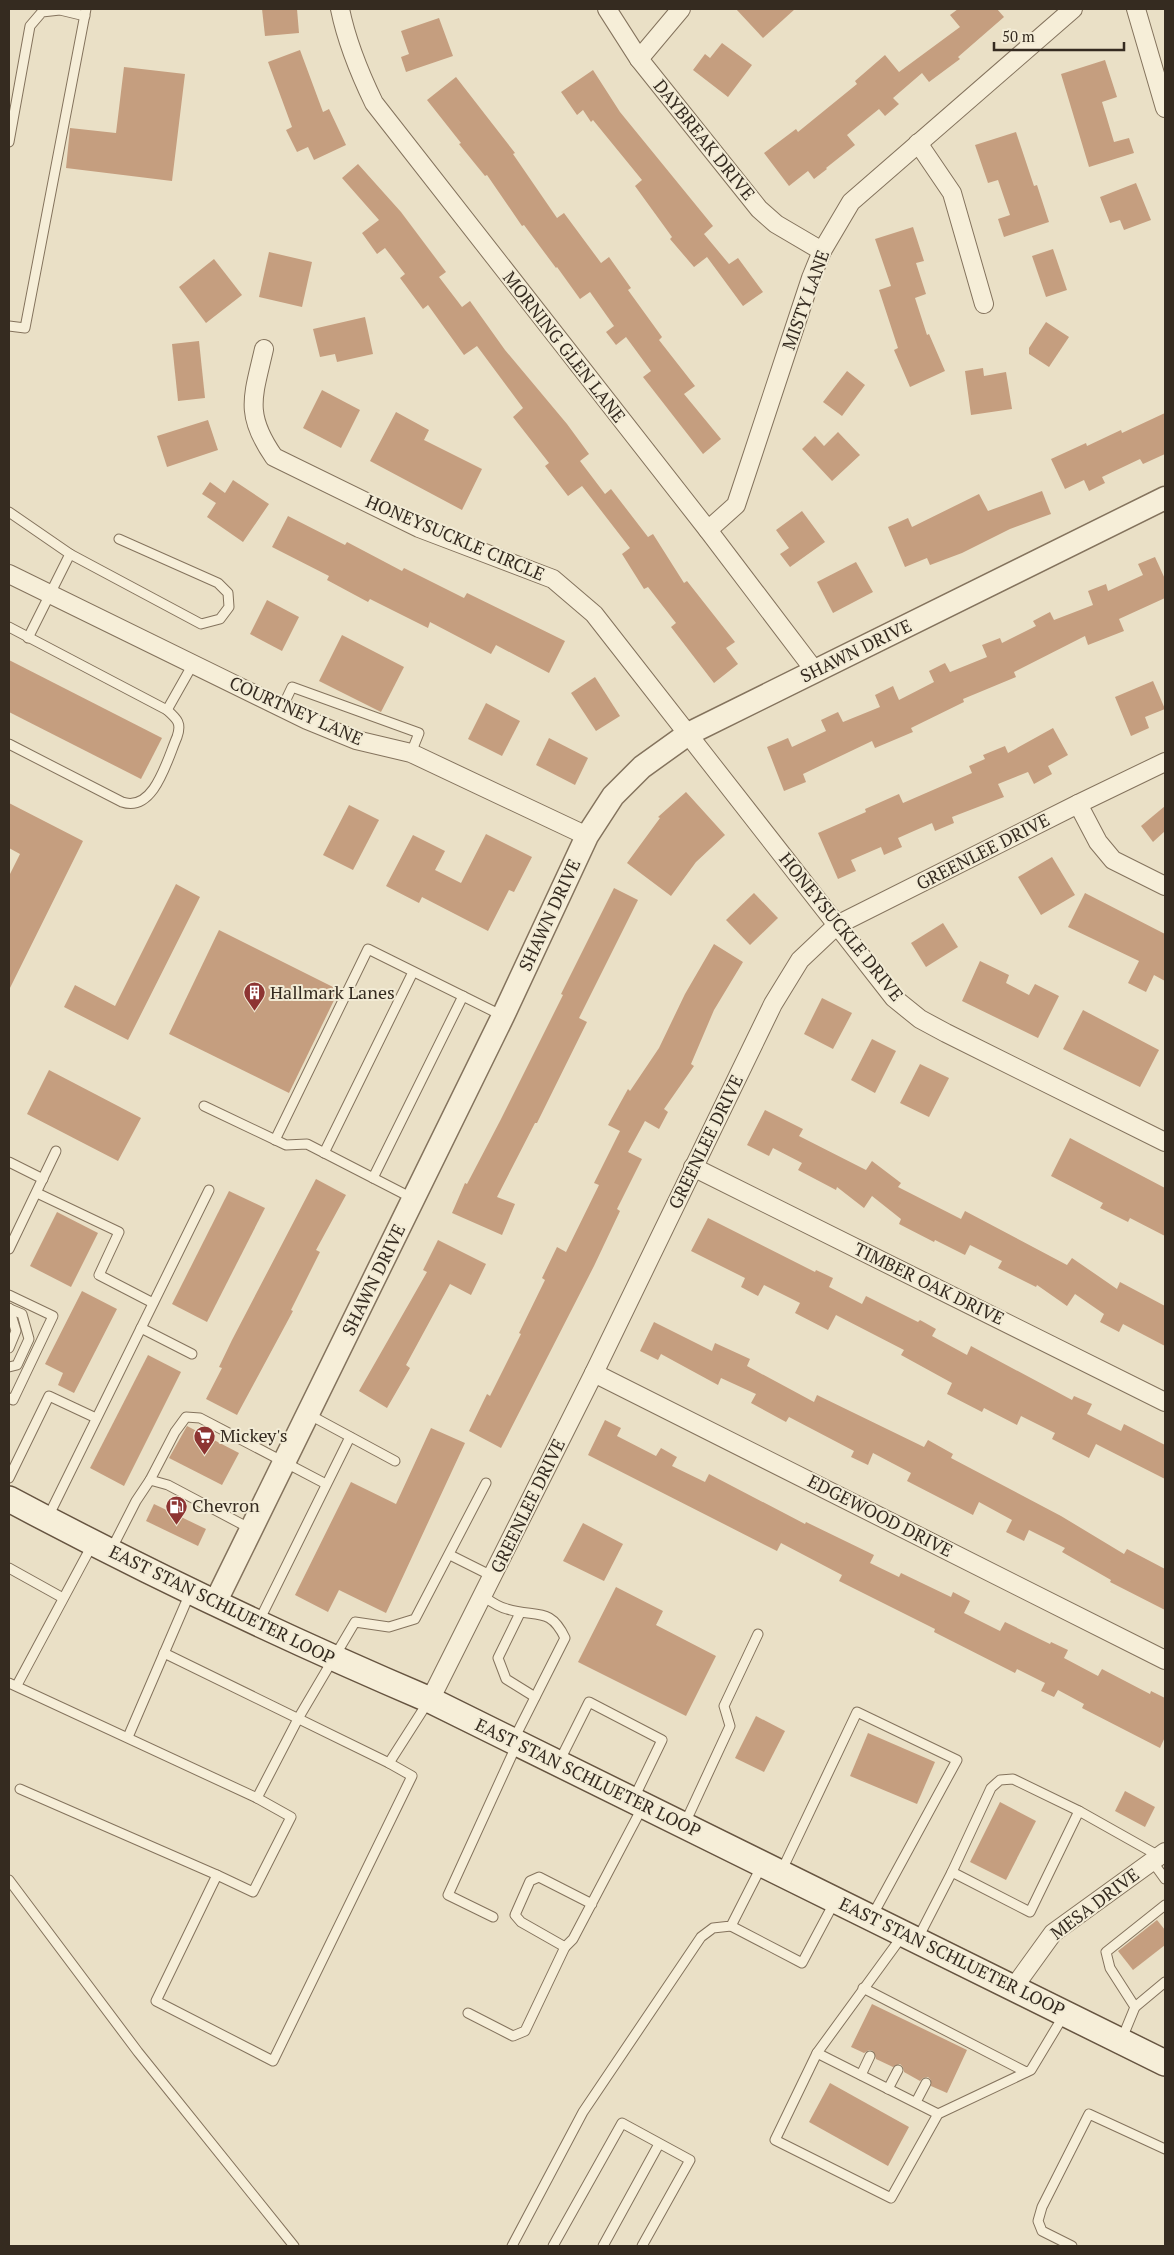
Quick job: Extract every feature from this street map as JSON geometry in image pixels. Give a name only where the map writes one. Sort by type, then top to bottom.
[{"type":"main road","name":"EAST STAN SCHLUETER LOOP","points":[[9,1499],[215,1603],[333,1658],[430,1700],[1165,2063]]},
{"type":"street","name":"MORNING GLEN LANE","points":[[340,9],[346,37],[358,70],[374,104],[708,530],[815,671]]},
{"type":"street","name":"DAYBREAK DRIVE","points":[[607,9],[639,59],[759,209],[776,224],[822,251]]},
{"type":"street","points":[[639,59],[680,9]]},
{"type":"street","name":"MISTY LANE","points":[[708,530],[736,504],[822,251],[851,202],[1073,9]]},
{"type":"street","points":[[1136,9],[1165,108]]},
{"type":"street","points":[[918,143],[952,193],[984,304]]},
{"type":"street","name":"HONEYSUCKLE CIRCLE","points":[[264,349],[252,399],[253,417],[260,438],[274,457],[419,528],[553,579],[578,598],[594,614],[688,734]]},
{"type":"street","name":"SHAWN DRIVE","points":[[215,1603],[503,1016],[587,836],[613,796],[642,767],[688,734],[1165,498]]},
{"type":"street","name":"COURTNEY LANE","points":[[9,574],[282,708],[356,740],[411,753],[587,836]]},
{"type":"street","name":"HONEYSUCKLE DRIVE","points":[[688,734],[894,998],[920,1019],[1165,1142]]},
{"type":"street","name":"GREENLEE DRIVE","points":[[430,1700],[594,1372],[778,996],[800,960],[837,925],[1165,762]]},
{"type":"street","points":[[1078,804],[1098,842],[1113,860],[1165,886]]},
{"type":"street","name":"TIMBER OAK DRIVE","points":[[693,1167],[1165,1402]]},
{"type":"street","name":"EDGEWOOD DRIVE","points":[[594,1372],[1165,1660]]},
{"type":"street","name":"MESA DRIVE","points":[[1014,1987],[1053,1933],[1159,1856]]},
{"type":"lane","points":[[9,142],[30,26],[42,12],[60,10],[85,12],[25,328],[9,326]]},
{"type":"lane","points":[[9,512],[24,520],[70,554],[201,624],[220,619],[229,607],[228,593],[218,584],[119,539]]},
{"type":"lane","points":[[28,638],[70,554]]},
{"type":"lane","points":[[9,628],[167,710],[178,720],[180,728],[152,794],[140,804],[135,805],[122,802],[9,744]]},
{"type":"lane","points":[[167,710],[193,664]]},
{"type":"lane","points":[[282,708],[292,688],[314,695],[419,733],[411,753]]},
{"type":"lane","points":[[275,1140],[368,949],[503,1016]]},
{"type":"lane","points":[[324,1153],[413,972]]},
{"type":"lane","points":[[373,1178],[463,996]]},
{"type":"lane","points":[[204,1106],[286,1145],[307,1144],[414,1199]]},
{"type":"lane","points":[[9,1249],[56,1151]]},
{"type":"lane","points":[[9,1164],[43,1179]]},
{"type":"lane","points":[[47,1519],[209,1190]]},
{"type":"lane","points":[[37,1193],[119,1232],[99,1275],[153,1303]]},
{"type":"lane","points":[[9,1295],[53,1316],[13,1400],[9,1398]]},
{"type":"lane","points":[[9,1348],[16,1331],[10,1308]]},
{"type":"lane","points":[[9,1367],[17,1365],[29,1339],[22,1314],[10,1308]]},
{"type":"lane","points":[[141,1328],[192,1354]]},
{"type":"lane","points":[[9,1478],[49,1396],[96,1418]]},
{"type":"lane","points":[[308,1414],[396,1461]]},
{"type":"lane","points":[[20,1789],[253,1892],[291,1817],[257,1798],[13,1684],[64,1598],[150,1480],[174,1432],[186,1417],[200,1418],[326,1484]]},
{"type":"lane","points":[[258,1623],[350,1437]]},
{"type":"lane","points":[[150,1480],[168,1485],[251,1529]]},
{"type":"lane","points":[[257,1798],[299,1717],[355,1622],[389,1627],[415,1619],[486,1483]]},
{"type":"lane","points":[[450,1555],[492,1576]]},
{"type":"lane","points":[[9,1568],[64,1598]]},
{"type":"lane","points":[[128,1737],[191,1591]]},
{"type":"lane","points":[[482,1596],[504,1609],[548,1616],[558,1624],[565,1638],[535,1697],[448,1895],[493,1917]]},
{"type":"lane","points":[[520,1613],[498,1658],[506,1679],[535,1697]]},
{"type":"lane","points":[[684,1825],[702,1792],[730,1726],[724,1706],[758,1634]]},
{"type":"lane","points":[[164,1653],[299,1717],[412,1776],[272,2061],[156,2002],[217,1875]]},
{"type":"lane","points":[[388,1763],[430,1700]]},
{"type":"lane","points":[[468,2013],[513,2036],[525,2031],[565,1947],[573,1939],[592,1904],[638,1803],[662,1740],[588,1702],[558,1764]]},
{"type":"lane","points":[[731,1926],[772,1869],[857,1712],[957,1760],[871,1918]]},
{"type":"lane","points":[[1065,2013],[1031,2070],[938,2114],[891,2198],[775,2140],[817,2053],[863,1988],[911,1937],[952,1872],[991,1788],[1000,1780],[1013,1779],[1079,1811],[1159,1856],[1165,1879]]},
{"type":"lane","points":[[952,1872],[1030,1912],[1079,1811]]},
{"type":"lane","points":[[565,1947],[521,1922],[515,1915],[530,1881],[539,1877],[592,1904]]},
{"type":"lane","points":[[9,1880],[138,2052],[294,2246]]},
{"type":"lane","points":[[512,2246],[583,2112],[701,1937],[713,1928],[731,1926],[802,1963],[835,1900]]},
{"type":"lane","points":[[1135,2007],[1110,1968],[1106,1952],[1165,1905]]},
{"type":"lane","points":[[1121,2041],[1135,2007],[1165,1982]]},
{"type":"lane","points":[[863,1988],[893,2010],[1026,2072]]},
{"type":"lane","points":[[817,2053],[938,2114]]},
{"type":"lane","points":[[861,2075],[870,2056]]},
{"type":"lane","points":[[888,2089],[898,2070]]},
{"type":"lane","points":[[916,2102],[926,2084]]},
{"type":"lane","points":[[1072,2246],[1042,2231],[1038,2221],[1042,2208],[1089,2114],[1165,2149]]},
{"type":"lane","points":[[553,2246],[622,2124],[690,2160],[642,2246]]},
{"type":"lane","points":[[603,2246],[660,2144]]},
{"type":"building","points":[[262,9],[297,9],[299,33],[265,36]]},
{"type":"building","points":[[736,9],[795,9],[763,38]]},
{"type":"building","points":[[958,9],[997,9],[1004,17],[958,57],[960,59],[929,82],[922,73],[893,98],[899,104],[885,116],[879,109],[847,135],[855,145],[827,169],[814,179],[808,171],[789,186],[764,153],[796,129],[798,132],[857,84],[855,81],[885,55],[899,72],[960,27],[950,15]]},
{"type":"building","points":[[439,18],[453,56],[406,72],[401,57],[409,54],[401,31]]},
{"type":"building","points":[[722,43],[752,65],[728,97],[693,70],[705,54],[710,58]]},
{"type":"building","points":[[300,50],[323,112],[329,109],[346,145],[314,160],[308,147],[297,152],[286,130],[292,127],[268,62]]},
{"type":"building","points":[[1105,60],[1117,97],[1102,102],[1114,142],[1129,138],[1134,153],[1089,167],[1061,74]]},
{"type":"building","points":[[124,67],[185,74],[172,181],[66,168],[70,128],[116,133]]},
{"type":"building","points":[[593,70],[620,112],[713,226],[704,234],[729,264],[738,258],[763,292],[743,306],[707,257],[694,267],[670,239],[672,237],[635,186],[642,180],[593,120],[591,122],[583,110],[577,115],[561,92]]},
{"type":"building","points":[[456,77],[515,153],[513,154],[557,218],[564,213],[601,263],[609,257],[631,288],[628,290],[662,337],[659,340],[695,386],[684,394],[721,439],[703,454],[643,377],[651,371],[626,337],[616,345],[606,332],[614,326],[590,292],[580,299],[524,225],[522,226],[487,175],[485,176],[459,144],[461,143],[427,100]]},
{"type":"building","points":[[1016,132],[1034,186],[1037,185],[1049,222],[1004,237],[998,219],[1010,215],[998,180],[988,183],[975,145]]},
{"type":"building","points":[[358,164],[401,212],[446,272],[439,277],[462,307],[470,301],[505,350],[567,424],[589,454],[580,461],[605,494],[611,489],[648,537],[653,534],[684,583],[687,581],[735,642],[726,648],[738,664],[714,683],[671,627],[676,623],[648,587],[644,589],[622,554],[630,548],[582,486],[568,496],[545,466],[549,463],[513,417],[523,408],[477,346],[464,355],[428,305],[423,309],[400,278],[405,274],[385,248],[377,254],[362,233],[379,220],[342,178]]},
{"type":"building","points":[[1136,183],[1151,220],[1124,230],[1120,220],[1110,223],[1100,197]]},
{"type":"building","points":[[913,227],[924,261],[916,263],[926,294],[915,298],[927,335],[929,334],[945,371],[910,387],[894,350],[898,348],[879,290],[891,286],[875,239]]},
{"type":"building","points":[[1053,249],[1067,290],[1046,297],[1032,256]]},
{"type":"building","points":[[269,252],[312,262],[302,307],[259,297]]},
{"type":"building","points":[[214,259],[242,295],[206,323],[179,287]]},
{"type":"building","points":[[365,317],[373,354],[337,362],[335,354],[320,357],[313,329]]},
{"type":"building","points":[[1046,322],[1069,337],[1049,367],[1029,354],[1029,348]]},
{"type":"building","points":[[199,341],[205,398],[178,401],[172,344]]},
{"type":"building","points":[[983,368],[984,376],[1006,372],[1012,409],[971,415],[965,371]]},
{"type":"building","points":[[847,371],[865,385],[842,416],[823,402]]},
{"type":"building","points":[[322,390],[360,410],[341,448],[303,428]]},
{"type":"building","points":[[396,412],[429,430],[424,440],[482,469],[462,510],[370,461]]},
{"type":"building","points":[[1165,413],[1165,454],[1143,464],[1140,459],[1102,477],[1105,483],[1089,491],[1084,480],[1065,489],[1051,459],[1086,443],[1087,446],[1121,430],[1122,433]]},
{"type":"building","points":[[208,420],[218,450],[167,467],[157,436]]},
{"type":"building","points":[[838,432],[860,455],[832,481],[802,449],[815,436],[824,446]]},
{"type":"building","points":[[233,480],[269,504],[243,542],[207,517],[216,503],[202,494],[210,482],[225,493]]},
{"type":"building","points":[[1042,491],[1051,514],[1010,529],[962,553],[930,565],[927,558],[905,567],[888,527],[908,518],[912,527],[979,494],[988,511]]},
{"type":"building","points":[[802,511],[825,542],[790,567],[780,554],[789,548],[776,530]]},
{"type":"building","points":[[288,516],[345,545],[347,542],[402,571],[404,568],[464,598],[467,593],[565,641],[549,673],[496,645],[491,654],[430,622],[428,628],[370,599],[368,602],[327,580],[329,576],[272,547]]},
{"type":"building","points":[[1155,557],[1165,579],[1165,598],[1119,619],[1124,631],[1088,645],[1085,636],[1014,672],[1016,677],[963,699],[964,702],[911,728],[913,732],[875,748],[872,741],[803,774],[806,782],[784,791],[767,747],[788,738],[792,747],[826,731],[821,720],[838,712],[843,722],[880,707],[875,695],[893,686],[899,700],[934,682],[929,671],[945,663],[950,672],[987,657],[982,645],[1000,638],[1002,643],[1036,626],[1033,621],[1050,612],[1054,620],[1093,605],[1088,591],[1106,584],[1108,591],[1143,575],[1138,564]]},
{"type":"building","points":[[856,562],[873,592],[833,613],[817,582]]},
{"type":"building","points":[[267,600],[299,617],[282,651],[250,634]]},
{"type":"building","points":[[342,635],[404,667],[381,712],[319,681]]},
{"type":"building","points":[[9,660],[162,738],[141,779],[9,712]]},
{"type":"building","points":[[595,677],[620,716],[596,731],[571,693]]},
{"type":"building","points":[[1153,681],[1165,709],[1145,717],[1149,728],[1131,736],[1115,697]]},
{"type":"building","points":[[486,703],[520,721],[502,756],[468,739]]},
{"type":"building","points":[[1053,728],[1068,755],[1048,766],[1052,774],[1034,784],[1028,772],[998,784],[1004,797],[952,817],[954,823],[935,831],[932,823],[898,838],[902,847],[884,855],[881,847],[851,860],[856,871],[838,879],[818,833],[866,812],[865,809],[899,794],[903,803],[972,773],[969,766],[985,759],[983,755],[1005,746],[1008,753]]},
{"type":"building","points":[[549,738],[588,758],[575,785],[536,765]]},
{"type":"building","points":[[686,792],[725,835],[696,862],[671,896],[627,863],[660,818],[658,817]]},
{"type":"building","points":[[9,803],[83,841],[9,990],[9,876],[20,854],[9,848]]},
{"type":"building","points":[[349,805],[379,820],[353,870],[323,855]]},
{"type":"building","points":[[1165,806],[1165,831],[1153,842],[1141,826]]},
{"type":"building","points":[[486,834],[532,857],[514,892],[509,890],[488,931],[422,897],[419,903],[386,886],[413,835],[445,851],[435,870],[461,883]]},
{"type":"building","points":[[1052,857],[1075,895],[1041,915],[1018,877]]},
{"type":"building","points":[[176,884],[200,897],[128,1040],[64,1007],[75,985],[115,1006]]},
{"type":"building","points":[[614,888],[638,900],[579,1018],[587,1022],[537,1123],[535,1123],[497,1197],[515,1204],[502,1235],[452,1213],[465,1183],[467,1184],[500,1121],[563,995],[561,994]]},
{"type":"building","points":[[754,893],[778,918],[750,945],[726,920]]},
{"type":"building","points":[[1085,893],[1165,934],[1165,981],[1154,975],[1146,992],[1128,983],[1139,961],[1068,927]]},
{"type":"building","points":[[943,923],[958,947],[926,967],[911,943]]},
{"type":"building","name":"Hallmark Lanes","points":[[219,930],[339,990],[289,1093],[169,1034]]},
{"type":"building","points":[[714,944],[743,962],[714,1010],[691,1064],[694,1066],[664,1109],[668,1112],[659,1129],[645,1121],[628,1152],[642,1159],[617,1209],[620,1211],[501,1448],[469,1431],[487,1394],[490,1396],[521,1334],[519,1333],[545,1280],[542,1278],[557,1247],[566,1252],[599,1185],[594,1183],[620,1131],[608,1125],[628,1089],[630,1091],[659,1048],[685,994]]},
{"type":"building","points":[[980,961],[1009,975],[1006,983],[1029,995],[1035,984],[1059,996],[1038,1038],[962,1001]]},
{"type":"building","points":[[822,998],[852,1013],[833,1049],[804,1034]]},
{"type":"building","points":[[1083,1010],[1159,1050],[1140,1087],[1063,1049]]},
{"type":"building","points":[[872,1039],[896,1051],[875,1093],[851,1080]]},
{"type":"building","points":[[920,1064],[949,1078],[929,1117],[900,1103]]},
{"type":"building","points":[[49,1070],[141,1118],[118,1161],[27,1114]]},
{"type":"building","points":[[765,1110],[803,1129],[799,1136],[866,1170],[872,1161],[901,1183],[898,1187],[961,1219],[965,1211],[1067,1265],[1072,1258],[1117,1289],[1120,1282],[1165,1306],[1165,1346],[1123,1324],[1119,1332],[1100,1322],[1104,1314],[1075,1294],[1067,1306],[1037,1285],[1036,1287],[998,1268],[1002,1261],[970,1245],[965,1255],[935,1240],[934,1242],[899,1224],[901,1219],[872,1196],[864,1208],[837,1187],[836,1190],[798,1170],[802,1163],[773,1148],[769,1156],[747,1145]]},
{"type":"building","points":[[1070,1138],[1165,1188],[1165,1236],[1130,1218],[1128,1222],[1100,1208],[1103,1203],[1051,1176]]},
{"type":"building","points":[[316,1179],[346,1195],[316,1250],[320,1252],[291,1310],[293,1311],[237,1415],[206,1399],[222,1368],[219,1367],[232,1340]]},
{"type":"building","points":[[229,1191],[265,1208],[207,1322],[172,1304]]},
{"type":"building","points":[[57,1212],[98,1233],[71,1287],[30,1266]]},
{"type":"building","points":[[708,1218],[815,1272],[816,1270],[833,1278],[829,1287],[862,1304],[866,1296],[918,1322],[920,1320],[936,1329],[932,1336],[967,1355],[971,1346],[1072,1400],[1074,1396],[1092,1404],[1087,1414],[1121,1431],[1124,1424],[1165,1445],[1165,1479],[1096,1444],[1089,1458],[1052,1439],[1055,1433],[1021,1416],[1017,1425],[984,1408],[982,1412],[947,1394],[952,1383],[901,1355],[904,1350],[836,1315],[828,1330],[795,1313],[800,1303],[764,1285],[758,1296],[741,1287],[745,1278],[691,1251]]},
{"type":"building","points":[[438,1240],[486,1264],[471,1295],[450,1284],[406,1365],[410,1368],[387,1408],[359,1391],[427,1272],[423,1270]]},
{"type":"building","points":[[82,1291],[117,1309],[74,1393],[58,1385],[63,1373],[45,1364]]},
{"type":"building","points":[[654,1322],[712,1351],[715,1343],[750,1359],[747,1366],[814,1402],[817,1395],[924,1447],[928,1440],[953,1454],[951,1458],[1061,1516],[1124,1554],[1127,1549],[1165,1569],[1165,1610],[1110,1582],[1111,1580],[1062,1552],[1065,1548],[1029,1530],[1024,1541],[1006,1532],[1012,1520],[979,1502],[973,1515],[907,1481],[911,1473],[873,1453],[868,1465],[851,1457],[854,1451],[789,1417],[786,1422],[751,1403],[756,1394],[721,1378],[718,1385],[661,1354],[658,1360],[640,1351]]},
{"type":"building","points":[[148,1355],[181,1372],[124,1486],[90,1468]]},
{"type":"building","points":[[605,1420],[621,1428],[617,1436],[656,1456],[661,1448],[677,1457],[672,1466],[705,1482],[709,1474],[805,1524],[806,1522],[874,1555],[870,1563],[899,1577],[901,1573],[951,1597],[953,1592],[970,1601],[964,1613],[1000,1631],[1005,1622],[1050,1644],[1051,1642],[1068,1650],[1064,1658],[1098,1676],[1102,1669],[1150,1694],[1151,1691],[1165,1698],[1165,1737],[1160,1748],[1082,1708],[1084,1704],[1058,1690],[1054,1697],[1041,1691],[1045,1683],[1017,1669],[1015,1673],[934,1632],[935,1629],[839,1581],[842,1575],[781,1543],[777,1551],[588,1455]]},
{"type":"building","name":"Mickey's","points":[[187,1426],[239,1453],[222,1485],[169,1458]]},
{"type":"building","points":[[431,1428],[465,1443],[386,1613],[339,1590],[328,1612],[295,1595],[351,1482],[396,1504]]},
{"type":"building","name":"Chevron","points":[[154,1504],[206,1529],[198,1546],[146,1521]]},
{"type":"building","points":[[583,1523],[623,1544],[604,1581],[563,1561]]},
{"type":"building","points":[[616,1587],[663,1611],[656,1625],[716,1656],[686,1716],[578,1662]]},
{"type":"building","points":[[756,1716],[785,1731],[764,1772],[735,1758]]},
{"type":"building","points":[[868,1733],[935,1762],[917,1804],[850,1776]]},
{"type":"building","points":[[1125,1791],[1155,1807],[1145,1827],[1115,1811]]},
{"type":"building","points":[[1000,1802],[1036,1821],[1006,1880],[970,1862]]},
{"type":"building","points":[[1157,1920],[1165,1930],[1165,1945],[1133,1970],[1118,1951]]},
{"type":"building","points":[[872,2004],[967,2050],[947,2093],[931,2086],[931,2080],[928,2077],[920,2081],[904,2072],[900,2064],[893,2067],[876,2059],[873,2051],[869,2050],[864,2053],[851,2047]]},
{"type":"building","points":[[830,2083],[909,2127],[888,2166],[809,2122]]},
{"type":"place","name":"Hallmark Lanes","points":[[254,1012]]},
{"type":"place","name":"Mickey's","points":[[204,1455]]},
{"type":"place","name":"Chevron","points":[[176,1525]]}]
